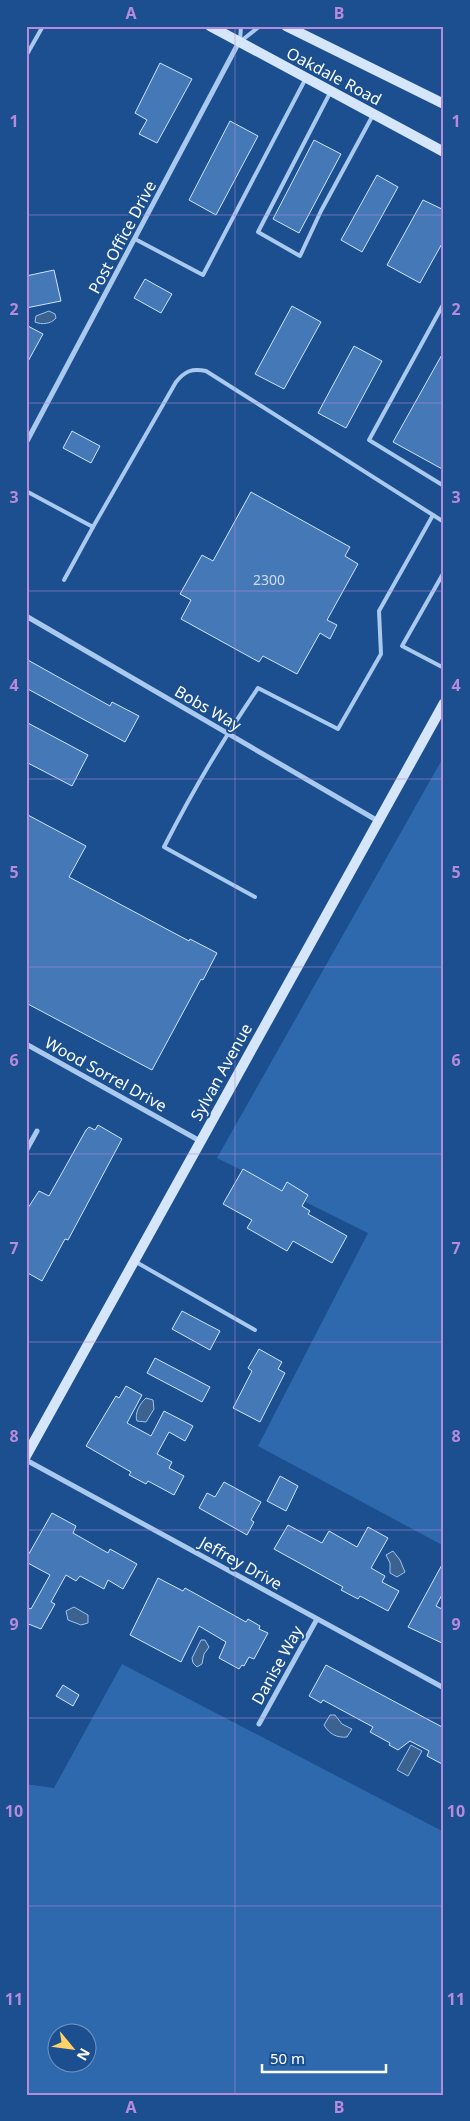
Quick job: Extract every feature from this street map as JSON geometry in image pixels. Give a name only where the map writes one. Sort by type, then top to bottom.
[{"type":"main road","name":"Oakdale Road","points":[[210,26],[444,152]]},
{"type":"main road","name":"Oakdale Road","points":[[286,26],[444,104]]},
{"type":"main road","name":"Sylvan Avenue","points":[[26,1458],[444,703]]},
{"type":"street","name":"Post Office Drive","points":[[26,443],[240,42]]},
{"type":"street","name":"Bobs Way","points":[[26,616],[378,821]]},
{"type":"street","name":"Wood Sorrel Drive","points":[[26,1044],[200,1141]]},
{"type":"street","points":[[26,1151],[37,1131]]},
{"type":"street","name":"Jeffrey Drive","points":[[26,1458],[444,1688]]},
{"type":"street","name":"Danise Way","points":[[259,1724],[317,1619]]},
{"type":"lane","points":[[26,56],[43,26]]},
{"type":"lane","points":[[240,42],[241,26]]},
{"type":"lane","points":[[240,42],[260,26]]},
{"type":"lane","points":[[135,239],[203,275],[306,78]]},
{"type":"lane","points":[[331,92],[258,232],[300,256],[321,211],[373,114]]},
{"type":"lane","points":[[444,304],[369,440],[444,486]]},
{"type":"lane","points":[[64,580],[155,416],[184,372],[194,369],[206,371],[444,522]]},
{"type":"lane","points":[[26,491],[93,527]]},
{"type":"lane","points":[[255,897],[164,847],[227,734],[258,688],[338,730],[381,654],[379,611],[433,515]]},
{"type":"lane","points":[[444,572],[402,646],[444,668]]},
{"type":"lane","points":[[134,1260],[255,1330]]},
{"type":"shaded area","points":[[49,311],[55,314],[56,318],[52,322],[35,322],[36,316]]},
{"type":"shaded area","points":[[444,756],[444,1546],[258,1446],[368,1233],[217,1158]]},
{"type":"shaded area","points":[[146,1398],[153,1400],[154,1409],[146,1422],[137,1421],[138,1409]]},
{"type":"shaded area","points":[[393,1551],[400,1560],[405,1572],[397,1577],[390,1573],[390,1563],[386,1555]]},
{"type":"shaded area","points":[[74,1607],[88,1615],[88,1623],[81,1625],[68,1620],[66,1611]]},
{"type":"shaded area","points":[[201,1640],[205,1640],[209,1647],[204,1654],[202,1664],[197,1667],[193,1663],[192,1658]]},
{"type":"shaded area","points":[[122,1664],[444,1832],[444,2095],[26,2095],[26,1784],[54,1788]]},
{"type":"shaded area","points":[[330,1715],[335,1715],[342,1724],[352,1729],[347,1737],[340,1737],[328,1731],[324,1725]]},
{"type":"shaded area","points":[[411,1745],[422,1751],[408,1776],[397,1770]]},
{"type":"building","points":[[160,63],[192,79],[157,143],[139,134],[147,120],[135,113]]},
{"type":"building","points":[[230,121],[258,136],[216,215],[189,200]]},
{"type":"building","points":[[314,140],[341,154],[299,233],[273,219]]},
{"type":"building","points":[[377,175],[398,187],[362,252],[341,240]]},
{"type":"building","points":[[423,200],[444,210],[444,240],[420,283],[387,265]]},
{"type":"building","points":[[54,270],[61,301],[26,308],[26,276]]},
{"type":"building","points":[[145,279],[172,294],[161,313],[134,298]]},
{"type":"building","points":[[292,306],[321,322],[284,389],[255,374]]},
{"type":"building","points":[[26,325],[43,334],[26,365]]},
{"type":"building","points":[[354,346],[382,361],[346,428],[318,413]]},
{"type":"building","points":[[444,351],[444,470],[393,442]]},
{"type":"building","points":[[72,431],[100,446],[91,463],[63,448]]},
{"type":"building","points":[[251,492],[350,547],[345,556],[358,564],[327,620],[337,625],[330,639],[320,633],[297,674],[263,656],[259,662],[181,619],[191,600],[180,594],[202,555],[213,561]]},
{"type":"building","points":[[26,659],[110,706],[112,702],[139,716],[125,742],[26,688]]},
{"type":"building","points":[[26,722],[88,755],[72,786],[26,762]]},
{"type":"building","points":[[26,814],[86,846],[69,877],[189,941],[190,939],[217,953],[152,1070],[26,1003]]},
{"type":"building","points":[[98,1125],[122,1139],[68,1240],[65,1239],[42,1281],[26,1272],[26,1211],[39,1191],[49,1196],[86,1130],[89,1127],[95,1130]]},
{"type":"building","points":[[243,1169],[282,1191],[287,1182],[308,1195],[302,1206],[310,1211],[308,1214],[347,1236],[332,1263],[293,1241],[287,1251],[247,1228],[252,1220],[223,1204]]},
{"type":"building","points":[[182,1311],[220,1331],[210,1350],[172,1329]]},
{"type":"building","points":[[259,1349],[282,1362],[278,1369],[285,1373],[260,1422],[233,1408],[252,1371],[248,1368]]},
{"type":"building","points":[[155,1358],[210,1387],[202,1402],[147,1373]]},
{"type":"building","points":[[126,1386],[142,1395],[127,1423],[151,1436],[164,1411],[193,1426],[185,1441],[169,1432],[157,1454],[172,1462],[169,1468],[184,1476],[174,1495],[148,1481],[146,1484],[129,1475],[131,1472],[86,1446],[116,1396],[119,1398]]},
{"type":"building","points":[[280,1476],[298,1486],[286,1511],[267,1501]]},
{"type":"building","points":[[224,1482],[261,1502],[251,1520],[254,1522],[247,1535],[199,1508],[207,1493],[215,1497]]},
{"type":"building","points":[[52,1513],[76,1526],[73,1533],[108,1553],[110,1549],[137,1564],[123,1589],[108,1580],[104,1589],[80,1576],[76,1581],[66,1575],[51,1602],[55,1604],[41,1629],[26,1623],[26,1607],[31,1609],[50,1575],[26,1562],[26,1559]]},
{"type":"building","points":[[288,1525],[322,1543],[329,1531],[357,1547],[368,1527],[388,1538],[371,1568],[385,1576],[382,1582],[399,1591],[388,1611],[360,1596],[358,1599],[341,1590],[343,1587],[274,1549]]},
{"type":"building","points":[[444,1561],[444,1591],[436,1606],[444,1610],[444,1644],[408,1627]]},
{"type":"building","points":[[158,1578],[183,1591],[185,1588],[246,1622],[248,1619],[260,1626],[259,1629],[268,1633],[254,1659],[249,1657],[244,1666],[242,1665],[239,1669],[219,1658],[226,1642],[199,1626],[181,1662],[130,1635]]},
{"type":"building","points":[[326,1665],[444,1728],[444,1765],[427,1756],[429,1751],[410,1741],[398,1750],[389,1745],[390,1743],[370,1732],[373,1727],[323,1700],[321,1703],[309,1696]]},
{"type":"building","points":[[63,1685],[79,1695],[73,1706],[56,1696]]}]
